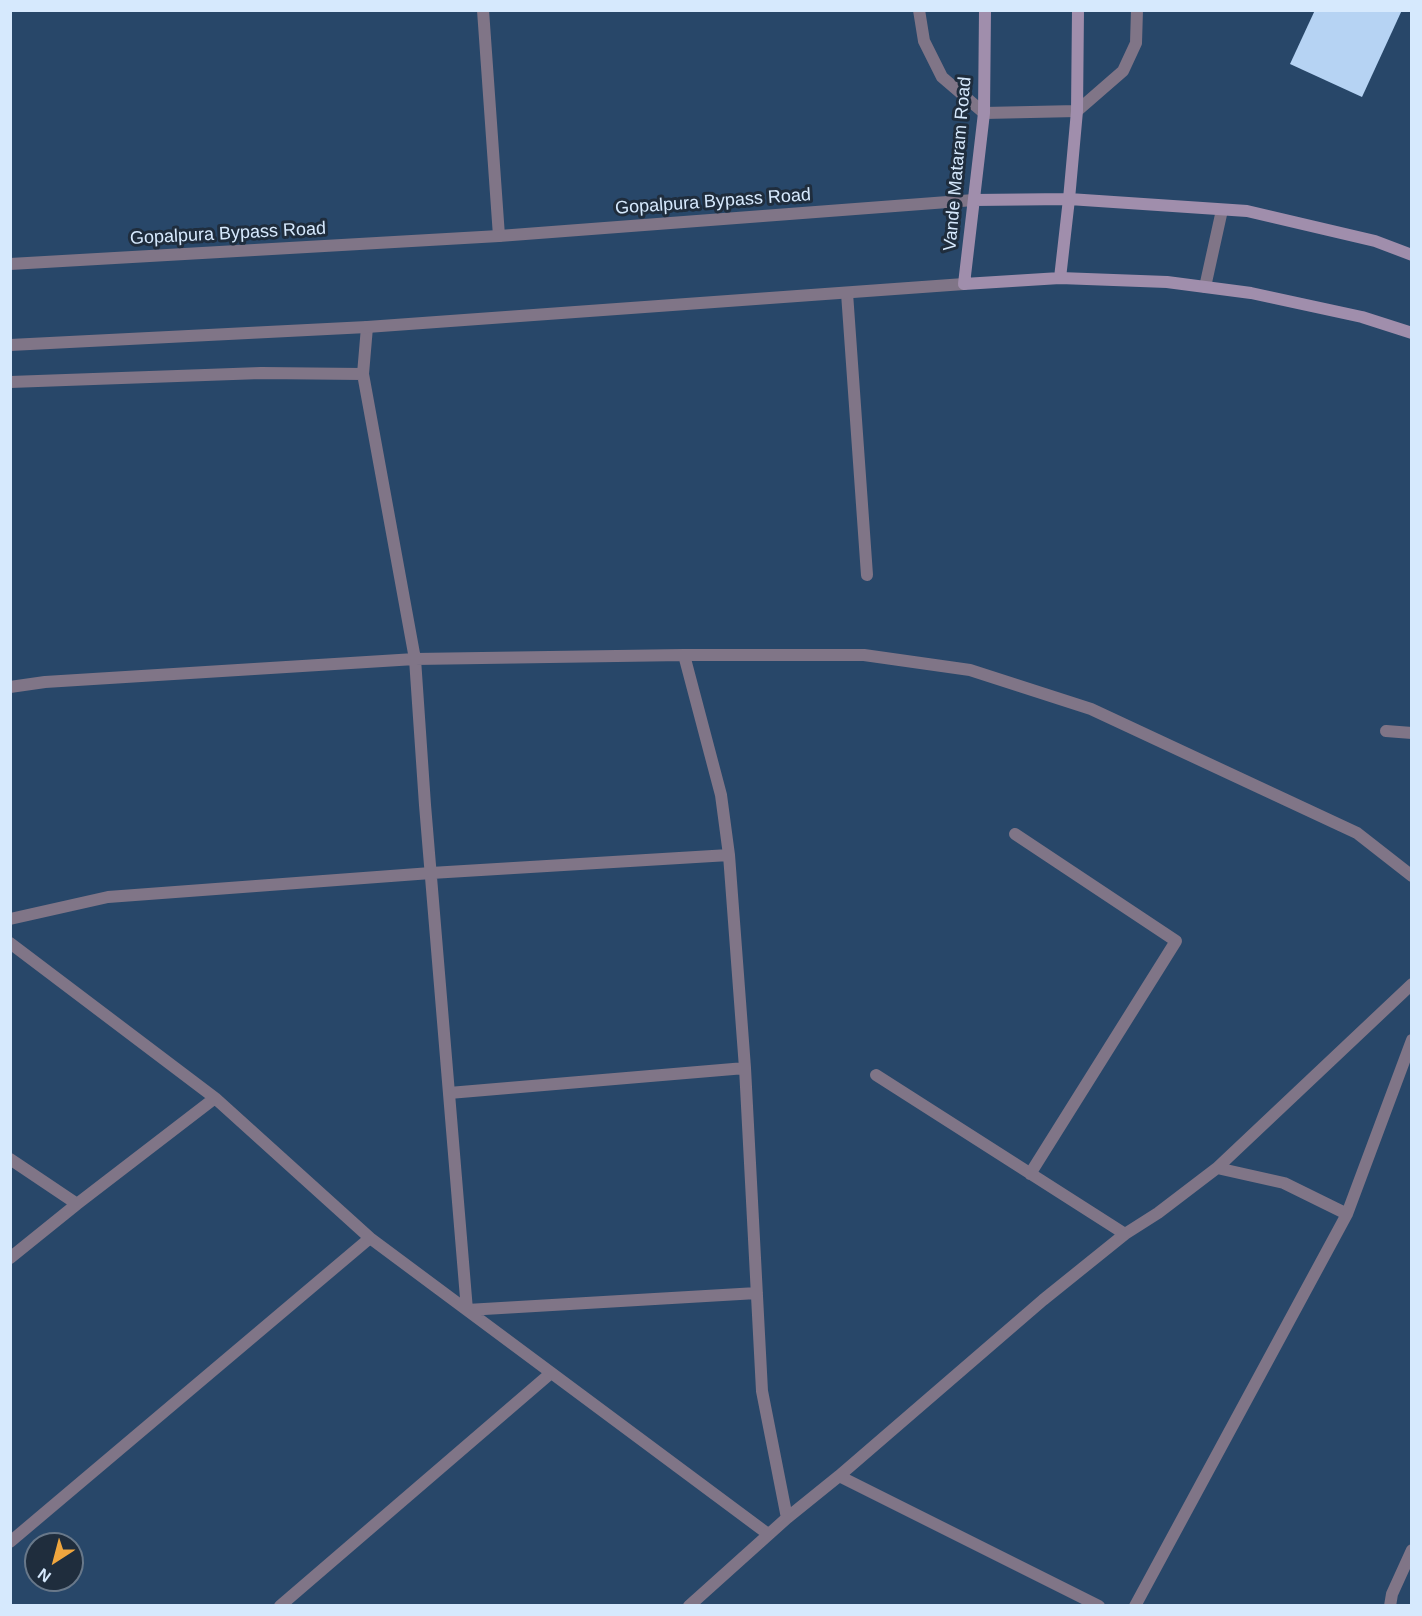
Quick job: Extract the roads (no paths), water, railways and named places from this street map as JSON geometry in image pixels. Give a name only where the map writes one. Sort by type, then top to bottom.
[{"type":"main road","name":"Vande Mataram Road","points":[[964,284],[984,113],[985,10]]},
{"type":"main road","points":[[1060,278],[1077,111],[1078,10]]},
{"type":"main road","name":"Gopalpura Bypass Road","points":[[974,200],[1069,199],[1247,211],[1375,241],[1412,255]]},
{"type":"main road","points":[[964,284],[1060,278],[1167,282],[1251,293],[1362,317],[1412,333]]},
{"type":"street","points":[[483,10],[499,236]]},
{"type":"street","points":[[920,10],[924,41],[942,77],[984,113],[1077,111],[1123,71],[1136,43],[1137,10]]},
{"type":"street","name":"Gopalpura Bypass Road","points":[[10,264],[499,236],[974,200]]},
{"type":"street","points":[[1205,287],[1222,210]]},
{"type":"street","points":[[10,345],[367,327],[964,284]]},
{"type":"street","points":[[847,293],[867,575]]},
{"type":"street","points":[[367,327],[363,374],[416,659],[467,1311]]},
{"type":"street","points":[[10,382],[261,373],[363,374]]},
{"type":"street","points":[[684,655],[722,795],[729,855],[745,1068],[762,1392],[787,1518]]},
{"type":"street","points":[[10,687],[45,682],[416,659],[864,655],[970,670],[1091,709],[1356,833],[1412,876]]},
{"type":"street","points":[[1386,731],[1412,733]]},
{"type":"street","points":[[1016,834],[1176,941],[1030,1174]]},
{"type":"street","points":[[10,919],[108,897],[431,873],[729,855]]},
{"type":"street","points":[[10,943],[215,1098],[370,1238],[768,1534]]},
{"type":"street","points":[[689,1605],[768,1534],[839,1476],[1043,1300],[1125,1234],[1158,1213],[1217,1168],[1412,984]]},
{"type":"street","points":[[1135,1605],[1347,1214],[1412,1040]]},
{"type":"street","points":[[449,1093],[745,1068]]},
{"type":"street","points":[[876,1075],[1125,1234]]},
{"type":"street","points":[[10,1258],[215,1098]]},
{"type":"street","points":[[10,1159],[77,1204]]},
{"type":"street","points":[[1217,1168],[1284,1183],[1347,1214]]},
{"type":"street","points":[[10,1542],[370,1238]]},
{"type":"street","points":[[467,1311],[757,1293]]},
{"type":"street","points":[[280,1605],[551,1373]]},
{"type":"street","points":[[839,1476],[1099,1605]]},
{"type":"street","points":[[1390,1605],[1392,1594],[1412,1550]]}]
